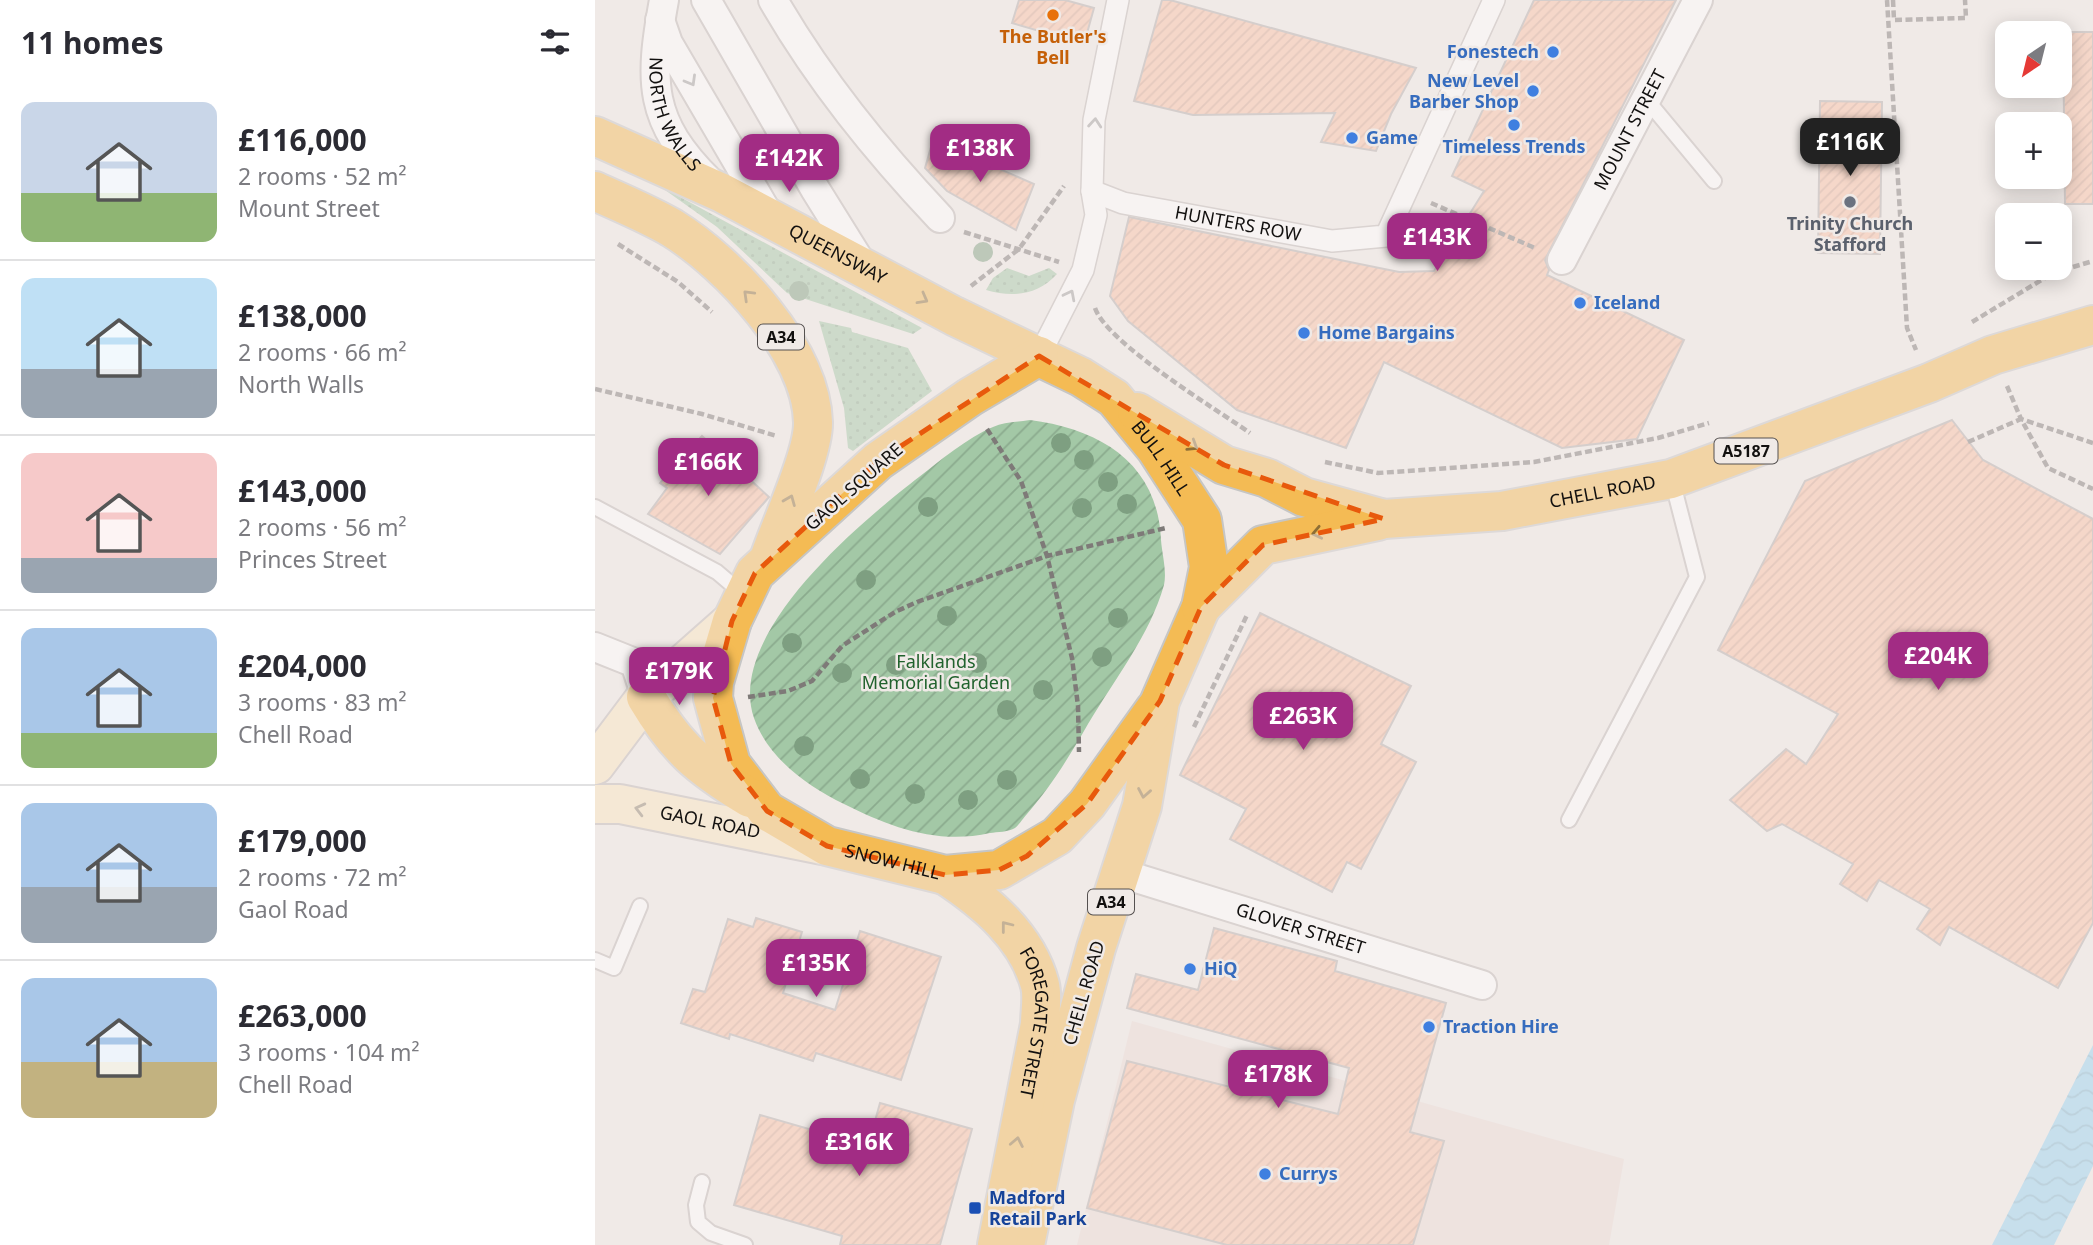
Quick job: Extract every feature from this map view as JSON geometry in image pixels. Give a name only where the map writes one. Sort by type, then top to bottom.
[{"type":"highway","name":"QUEENSWAY","points":[[595,136],[722,194],[863,265],[954,316],[1039,356]]},
{"type":"highway","name":"A34","points":[[595,191],[674,229],[711,258],[773,321],[800,372],[813,422],[804,461],[767,565]]},
{"type":"highway","name":"CHELL ROAD","points":[[1114,398],[1224,466],[1267,478],[1304,497],[1384,519],[1502,510],[1671,479],[1929,383],[1993,355],[2093,325]]},
{"type":"highway","name":"GAOL SQUARE","points":[[738,608],[755,573],[767,565],[879,461],[970,397],[1039,356]]},
{"type":"highway","name":"BULL HILL","points":[[1039,356],[1114,398],[1163,460],[1202,520],[1209,567],[1201,607]]},
{"type":"highway","name":"A5187","points":[[1201,607],[1263,545],[1384,519]]},
{"type":"highway","name":"CHELL ROAD","points":[[1055,1100],[1142,806],[1160,701],[1201,607]]},
{"type":"highway","name":"SNOW HILL","points":[[738,608],[720,654],[713,698],[731,764],[758,803],[827,846],[946,875],[999,870],[1056,836],[1087,804],[1160,701]]},
{"type":"highway","points":[[646,697],[664,728],[702,769],[758,803]]},
{"type":"highway","name":"FOREGATE STREET","points":[[946,875],[981,898],[1001,918],[1028,958],[1041,987],[1040,1024],[997,1245]]},
{"type":"highway","name":"FOREGATE STREET","points":[[1025,1245],[1055,1100]]},
{"type":"main road","points":[[595,765],[646,697],[738,608]]},
{"type":"main road","name":"GAOL ROAD","points":[[595,804],[620,804],[827,846]]},
{"type":"street","points":[[706,0],[814,189],[863,265]]},
{"type":"street","points":[[773,0],[791,33],[888,178],[940,218]]},
{"type":"street","points":[[1039,356],[1083,270],[1096,215],[1092,191],[1094,120],[1118,0]]},
{"type":"street","points":[[1404,192],[1495,0]]},
{"type":"street","name":"MOUNT STREET","points":[[1562,260],[1698,0]]},
{"type":"street","name":"NORTH WALLS","points":[[662,10],[656,97],[662,117],[674,142],[722,194]]},
{"type":"street","name":"NORTH WALLS","points":[[662,10],[668,43],[772,220]]},
{"type":"street","name":"HUNTERS ROW","points":[[1092,191],[1123,203],[1332,241],[1386,236],[1404,192]]},
{"type":"street","points":[[595,647],[635,663],[646,697]]},
{"type":"street","name":"GLOVER STREET","points":[[1120,873],[1482,985]]},
{"type":"lane","points":[[1646,99],[1714,181]]},
{"type":"lane","points":[[1570,820],[1697,577],[1671,479]]},
{"type":"lane","points":[[595,507],[717,572],[738,608]]},
{"type":"lane","points":[[595,960],[614,968],[640,906]]},
{"type":"lane","points":[[702,1181],[696,1205],[698,1222],[711,1233],[745,1245]]},
{"type":"path","points":[[1887,0],[1891,20],[1907,328],[1916,350]]},
{"type":"path","points":[[1891,20],[1893,0]]},
{"type":"path","points":[[1891,20],[1966,18],[1965,0]]},
{"type":"path","points":[[971,286],[1019,249],[1065,186],[1092,191]]},
{"type":"path","points":[[1404,192],[1562,260]]},
{"type":"path","points":[[940,218],[953,229],[1083,270],[1098,317],[1131,348],[1256,437]]},
{"type":"path","points":[[607,237],[678,282],[717,316]]},
{"type":"path","points":[[1969,323],[2053,273],[2093,261]]},
{"type":"path","points":[[1979,318],[2021,419],[2048,468],[2093,489]]},
{"type":"path","points":[[1903,355],[1927,344]]},
{"type":"path","points":[[595,389],[702,414],[782,438]]},
{"type":"path","points":[[1968,442],[2021,419],[2093,443]]},
{"type":"path","points":[[1316,461],[1378,473],[1534,462],[1658,438],[1711,423]]},
{"type":"path","points":[[983,424],[1021,481],[1047,556],[1072,658],[1078,706],[1079,753]]},
{"type":"path","points":[[747,697],[788,691],[812,681],[842,646],[895,612],[1047,556],[1174,526]]},
{"type":"highlighted area","points":[[1039,356],[1224,465],[1384,519],[1263,545],[1201,607],[1160,701],[1087,804],[1027,856],[999,870],[945,875],[827,846],[767,811],[731,764],[713,698],[732,621],[755,573],[878,461]]},
{"type":"shaded area","name":"Madford Retail Park","points":[[1132,1021],[1624,1159],[1609,1245],[1077,1245]]},
{"type":"green space","points":[[658,185],[922,328],[913,334],[787,293],[717,227]]},
{"type":"green space","points":[[1007,268],[1029,276],[1049,268],[1057,274],[1042,286],[1025,293],[1006,294],[986,290],[993,278]]},
{"type":"green space","points":[[819,321],[851,328],[852,332],[908,348],[932,391],[853,451],[848,448],[844,408]]},
{"type":"green space","name":"Falklands Memorial Garden","points":[[1030,420],[1080,432],[1102,442],[1121,455],[1137,471],[1149,490],[1157,513],[1165,568],[1164,585],[1150,622],[1131,657],[1060,771],[1017,827],[1003,832],[951,837],[914,832],[879,820],[830,797],[790,769],[760,732],[754,718],[750,685],[760,651],[778,616],[804,582],[834,550],[894,497],[974,437],[997,425]]},
{"type":"water","points":[[2093,1045],[2093,1166],[2054,1245],[1992,1245]]},
{"type":"building","name":"The Butler's Bell","points":[[1019,0],[1065,0],[1094,8],[1084,44],[1012,23]]},
{"type":"building","points":[[1162,0],[1416,68],[1391,114],[1376,151],[1321,142],[1335,113],[1193,115],[1134,101]]},
{"type":"building","points":[[1534,0],[1676,0],[1545,260],[1549,270],[1547,275],[1684,340],[1637,439],[1562,448],[1384,362],[1346,448],[1237,410],[1128,321],[1110,296],[1129,217],[1399,272],[1434,271],[1484,191],[1452,176]]},
{"type":"building","points":[[2072,32],[2093,32],[2093,204],[2065,203],[2065,189],[2072,189],[2072,112],[2064,112],[2064,98],[2072,98]]},
{"type":"building","name":"Trinity Church Stafford","points":[[1820,101],[1882,102],[1880,254],[1818,253]]},
{"type":"building","points":[[933,140],[1034,184],[1016,230],[947,191],[925,168]]},
{"type":"building","points":[[1952,420],[1983,460],[2093,519],[2093,923],[2058,988],[1949,927],[1940,945],[1917,929],[1930,909],[1879,880],[1867,901],[1840,884],[1853,864],[1782,824],[1767,831],[1730,800],[1786,749],[1806,764],[1838,714],[1718,650],[1805,481]]},
{"type":"building","points":[[702,436],[769,497],[720,554],[648,514],[667,488],[660,483]]},
{"type":"building","points":[[1260,613],[1411,686],[1381,744],[1416,762],[1361,869],[1347,862],[1332,892],[1230,839],[1246,809],[1180,775]]},
{"type":"building","points":[[756,918],[802,932],[783,993],[835,1010],[860,931],[941,957],[901,1080],[816,1053],[813,1061],[730,1034],[729,1039],[681,1023],[693,989],[705,992],[728,919],[753,927]]},
{"type":"building","name":"Currys","points":[[1214,928],[1337,961],[1335,971],[1446,1003],[1410,1132],[1444,1141],[1413,1245],[1227,1245],[1087,1208],[1127,1061],[1338,1114],[1349,1068],[1127,1008],[1136,974],[1198,990]]},
{"type":"building","points":[[880,1103],[972,1129],[940,1245],[840,1245],[842,1236],[734,1205],[760,1115],[868,1146]]},
{"type":"place","name":"The Butler's Bell","points":[[1053,15]]},
{"type":"place","name":"Fonestech","points":[[1553,52]]},
{"type":"place","name":"New Level Barber Shop","points":[[1533,91]]},
{"type":"place","name":"Timeless Trends","points":[[1514,125]]},
{"type":"place","name":"Game","points":[[1352,138]]},
{"type":"place","name":"Trinity Church Stafford","points":[[1850,202]]},
{"type":"place","name":"Iceland","points":[[1580,303]]},
{"type":"place","name":"Home Bargains","points":[[1304,333]]},
{"type":"place","name":"HiQ","points":[[1190,969]]},
{"type":"place","name":"Traction Hire","points":[[1429,1027]]},
{"type":"place","name":"Currys","points":[[1265,1174]]},
{"type":"place","name":"Madford Retail Park","points":[[975,1208]]}]
